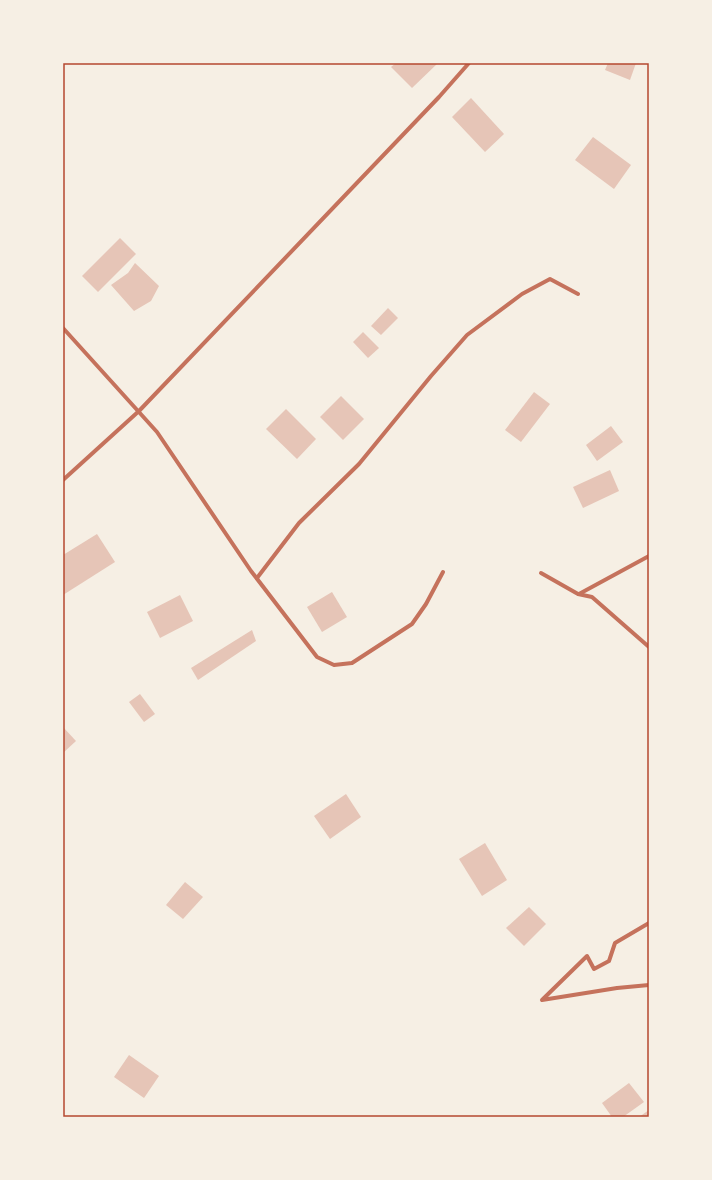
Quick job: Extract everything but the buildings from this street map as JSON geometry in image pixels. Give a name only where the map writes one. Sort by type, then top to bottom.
[{"type":"street","points":[[63,480],[139,411],[439,97],[469,63]]},
{"type":"street","points":[[257,578],[299,523],[360,464],[431,376],[467,335],[522,294],[550,279],[578,294]]},
{"type":"street","points":[[63,328],[157,432],[257,578],[317,657],[334,665],[352,663],[412,624],[426,604],[443,572]]},
{"type":"street","points":[[578,594],[649,556]]},
{"type":"street","points":[[541,573],[578,594],[592,597],[649,647]]},
{"type":"street","points":[[649,923],[615,943],[609,961],[594,969],[587,956],[542,1000],[616,988],[649,985]]}]
